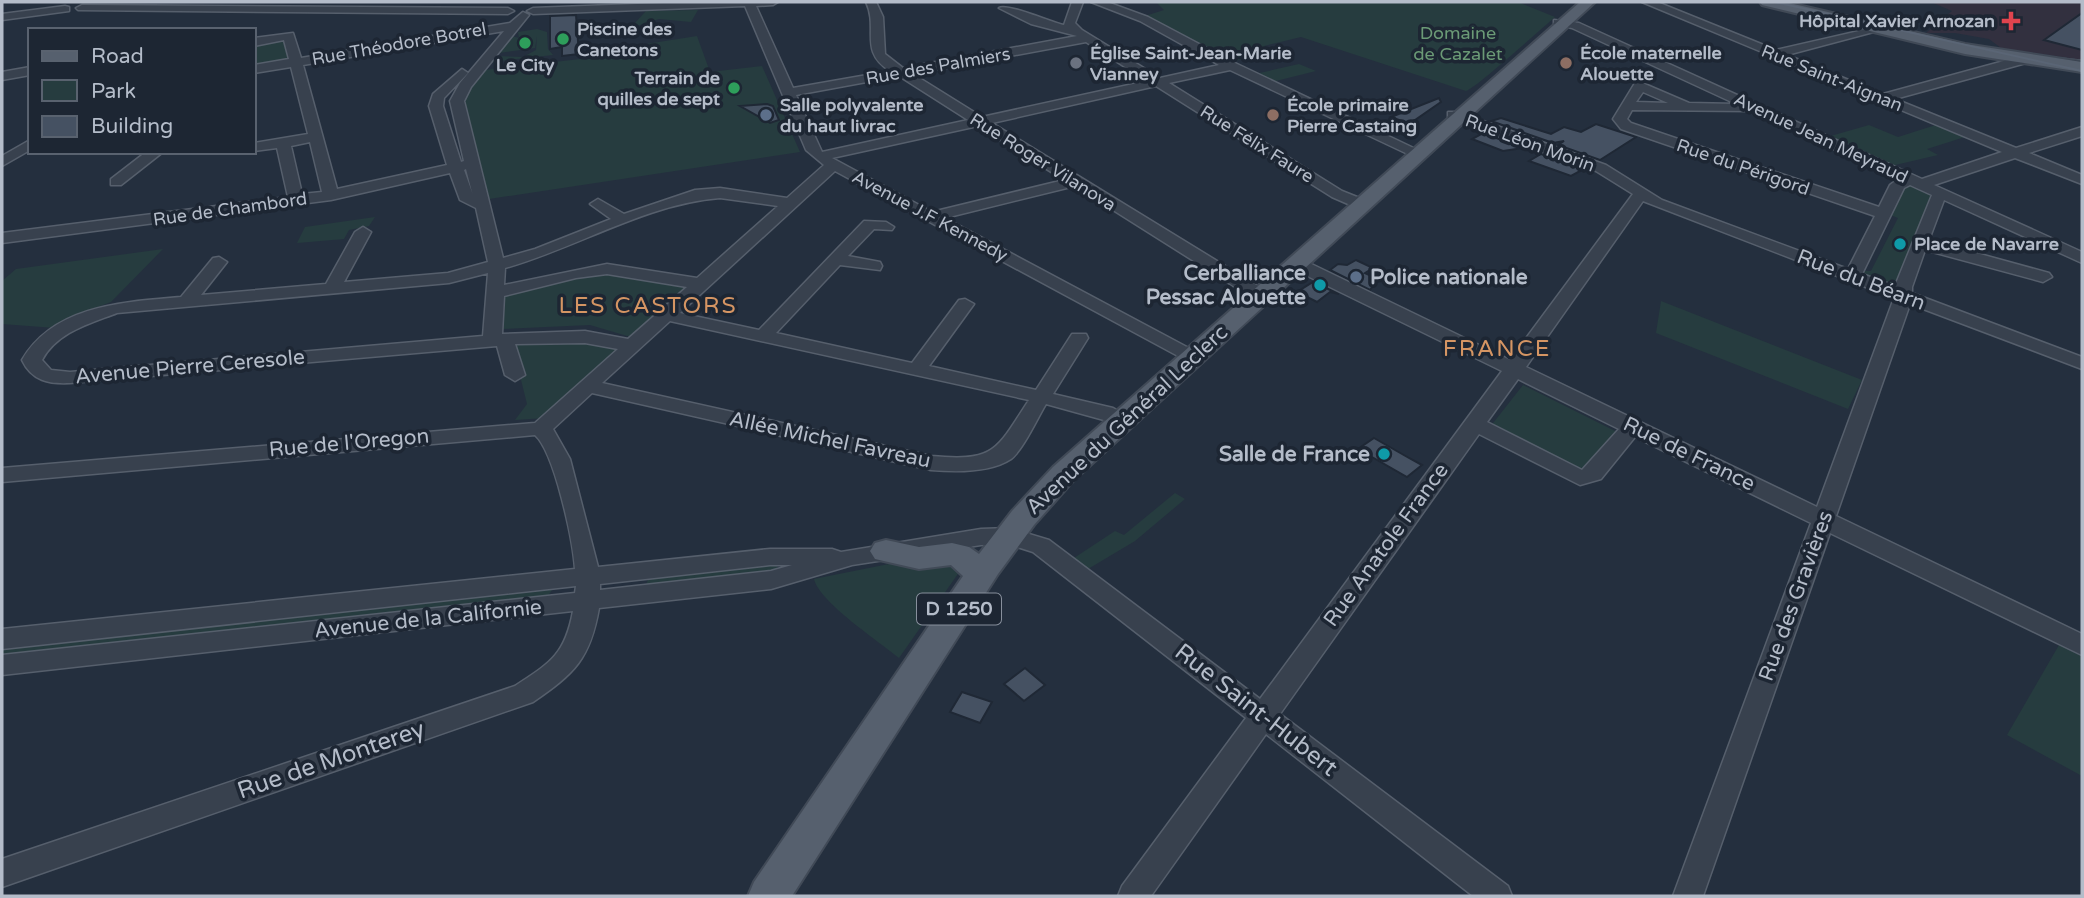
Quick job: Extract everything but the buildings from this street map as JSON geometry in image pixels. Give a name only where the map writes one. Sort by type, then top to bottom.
[{"type":"main road","name":"Avenue du Général Leclerc","points":[[1562,22],[1580,2]]},
{"type":"main road","name":"Avenue du Général Leclerc","points":[[769,896],[981,576],[1009,536],[1063,474],[1452,120],[1588,2]]},
{"type":"main road","points":[[1767,2],[1993,54],[2023,60],[2082,65]]},
{"type":"main road","points":[[1784,2],[1958,42],[2082,65]]},
{"type":"main road","points":[[886,551],[920,558],[951,552],[965,557],[981,576]]},
{"type":"street","points":[[2,17],[86,5],[110,10],[290,8],[519,12],[624,5],[773,2]]},
{"type":"street","name":"Rue Roger Vilanova","points":[[871,2],[878,15],[875,49],[883,61],[1260,295]]},
{"type":"street","points":[[1077,2],[1069,24],[1083,35]]},
{"type":"street","points":[[1097,2],[1144,19],[1231,66],[1417,153]]},
{"type":"street","name":"Rue Saint-Aignan","points":[[1648,2],[2082,180]]},
{"type":"street","points":[[749,3],[788,93],[826,161]]},
{"type":"street","points":[[290,8],[285,17],[289,36],[331,195]]},
{"type":"street","name":"Rue Félix Faure","points":[[1005,8],[1035,22],[1083,35],[1337,194],[1361,204]]},
{"type":"street","points":[[95,19],[110,10]]},
{"type":"street","points":[[464,166],[436,102],[458,86],[519,12]]},
{"type":"street","name":"Rue Théodore Botrel","points":[[256,69],[298,62],[519,12]]},
{"type":"street","name":"Avenue Jean Meyraud","points":[[1562,22],[2082,258]]},
{"type":"street","points":[[1776,54],[1877,28]]},
{"type":"street","name":"Rue des Palmiers","points":[[788,93],[902,73],[1083,35]]},
{"type":"street","points":[[256,42],[289,36]]},
{"type":"street","points":[[1883,98],[2023,60],[2082,75]]},
{"type":"street","points":[[588,588],[585,542],[555,444],[540,429],[701,284],[787,203],[826,161],[977,121],[1231,66]]},
{"type":"street","points":[[2,76],[28,71]]},
{"type":"street","points":[[458,86],[465,197],[482,205],[497,267],[494,293],[498,340],[515,375]]},
{"type":"street","name":"Rue du Périgord","points":[[1756,108],[1627,106],[1620,119],[1631,129],[1884,214]]},
{"type":"street","points":[[441,118],[458,115]]},
{"type":"street","name":"Rue Léon Morin","points":[[1452,120],[1601,168],[1640,195]]},
{"type":"street","points":[[1852,276],[1898,185],[2016,153],[2082,131]]},
{"type":"street","points":[[256,147],[316,136]]},
{"type":"street","points":[[283,143],[296,200]]},
{"type":"street","points":[[2,162],[28,146]]},
{"type":"street","points":[[116,182],[153,154]]},
{"type":"street","name":"Avenue J.F Kennedy","points":[[826,161],[1191,357]]},
{"type":"street","name":"Rue de Chambord","points":[[2,238],[331,195],[464,166]]},
{"type":"street","points":[[930,217],[1074,182]]},
{"type":"street","name":"Avenue Pierre Ceresole","points":[[632,346],[566,336],[77,377],[50,376],[34,369],[32,360],[41,344],[61,329],[85,317],[125,306],[428,281],[497,267],[558,247],[671,201],[705,194],[787,203]]},
{"type":"street","points":[[1903,296],[1903,286],[1936,199],[1943,194]]},
{"type":"street","name":"Rue du Béarn","points":[[1640,195],[2082,363]]},
{"type":"street","name":"Rue Anatole France","points":[[1133,896],[1640,195]]},
{"type":"street","points":[[598,204],[623,220]]},
{"type":"street","points":[[764,335],[870,224],[886,227]]},
{"type":"street","points":[[332,288],[363,232]]},
{"type":"street","points":[[1920,243],[2043,277]]},
{"type":"street","points":[[836,259],[874,266]]},
{"type":"street","points":[[188,300],[219,262]]},
{"type":"street","name":"Rue de France","points":[[1296,263],[2082,645]]},
{"type":"street","points":[[494,293],[576,273],[607,269],[701,284]]},
{"type":"street","name":"Rue des Gravières","points":[[1688,896],[1903,296]]},
{"type":"street","points":[[917,369],[965,304]]},
{"type":"street","points":[[666,315],[1042,397],[1106,412],[1122,419]]},
{"type":"street","name":"Allée Michel Favreau","points":[[588,386],[931,463],[957,466],[990,460],[1005,453],[1079,338]]},
{"type":"street","points":[[1474,423],[1580,478],[1592,474],[1632,427]]},
{"type":"street","name":"Rue de l'Oregon","points":[[2,475],[509,429],[540,429]]},
{"type":"street","name":"Avenue de la Californie","points":[[2,639],[588,588],[771,580],[852,557],[981,537],[1009,536]]},
{"type":"street","name":"Rue Saint-Hubert","points":[[1009,536],[1041,546],[1497,896]]},
{"type":"street","name":"Avenue de la Californie","points":[[2,665],[588,588]]},
{"type":"street","name":"Rue de Monterey","points":[[2,873],[524,694],[554,674],[575,651],[588,588]]},
{"type":"shaded area","name":"Hôpital Xavier Arnozan","points":[[1931,2],[2082,2],[2082,60],[2001,48],[1989,39],[1955,33],[1926,33],[1952,11]]},
{"type":"green space","name":"Domaine de Cazalet","points":[[1156,2],[1518,2],[1555,17],[1466,91],[1301,37],[1264,46],[1275,52],[1230,62],[1145,16],[1164,10]]},
{"type":"green space","points":[[698,10],[691,22],[659,19],[637,26],[634,24],[646,11]]},
{"type":"green space","points":[[537,29],[547,32],[548,49],[553,55],[490,62],[495,56],[523,57],[536,50],[537,36],[535,48],[498,53],[512,36],[519,38],[518,32]]},
{"type":"green space","points":[[697,36],[710,72],[762,66],[800,152],[489,199],[465,118],[464,97],[485,70],[598,57],[613,52],[614,49]]},
{"type":"green space","points":[[286,40],[291,59],[256,67],[256,43]]},
{"type":"green space","points":[[1299,64],[1316,71],[1272,82],[1255,74]]},
{"type":"green space","points":[[1939,124],[1968,136],[1927,149],[1938,155],[1891,166],[1827,137],[1869,125],[1898,137]]},
{"type":"green space","name":"Place de Navarre","points":[[1910,184],[1934,194],[1900,281],[1895,286],[1863,275],[1862,271],[1871,271],[1898,218],[1888,214],[1900,187]]},
{"type":"green space","points":[[375,217],[369,226],[349,230],[344,239],[297,243],[305,227]]},
{"type":"green space","points":[[163,249],[111,302],[82,313],[55,328],[2,324],[2,281],[16,269]]},
{"type":"green space","points":[[619,271],[694,284],[634,338],[590,325],[502,329],[501,292],[576,275]]},
{"type":"green space","points":[[1661,301],[1862,380],[1848,409],[1656,333]]},
{"type":"green space","points":[[576,342],[620,349],[545,418],[515,420],[527,404],[512,344]]},
{"type":"green space","points":[[1523,385],[1619,433],[1580,475],[1490,427]]},
{"type":"green space","points":[[1175,493],[1185,499],[1135,541],[1088,569],[1074,558],[1115,531],[1124,535]]},
{"type":"green space","points":[[939,561],[962,568],[899,658],[838,610],[818,588],[814,579],[894,563]]},
{"type":"green space","points":[[776,563],[778,570],[646,585],[649,577]]},
{"type":"green space","points":[[544,585],[552,590],[544,602],[2,660],[2,643]]},
{"type":"green space","points":[[2059,645],[2082,656],[2082,776],[2007,735]]},
{"type":"tram line","points":[[1775,2],[2082,71]]},
{"type":"place","name":"Hôpital Xavier Arnozan","points":[[2011,21]]},
{"type":"place","name":"Piscine des Canetons","points":[[563,39]]},
{"type":"place","name":"Le City","points":[[525,43]]},
{"type":"place","name":"Église Saint-Jean-Marie Vianney","points":[[1076,63]]},
{"type":"place","name":"École maternelle Alouette","points":[[1566,63]]},
{"type":"place","name":"Terrain de quilles de sept","points":[[734,88]]},
{"type":"place","name":"Salle polyvalente du haut livrac","points":[[766,115]]},
{"type":"place","name":"École primaire Pierre Castaing","points":[[1273,115]]},
{"type":"place","name":"Place de Navarre","points":[[1900,244]]},
{"type":"place","name":"Police nationale","points":[[1356,277]]},
{"type":"place","name":"Cerballiance Pessac Alouette","points":[[1320,285]]},
{"type":"place","name":"Salle de France","points":[[1384,454]]},
{"type":"district","name":"LES CASTORS","points":[[648,306]]},
{"type":"district","name":"FRANCE","points":[[1497,349]]}]
